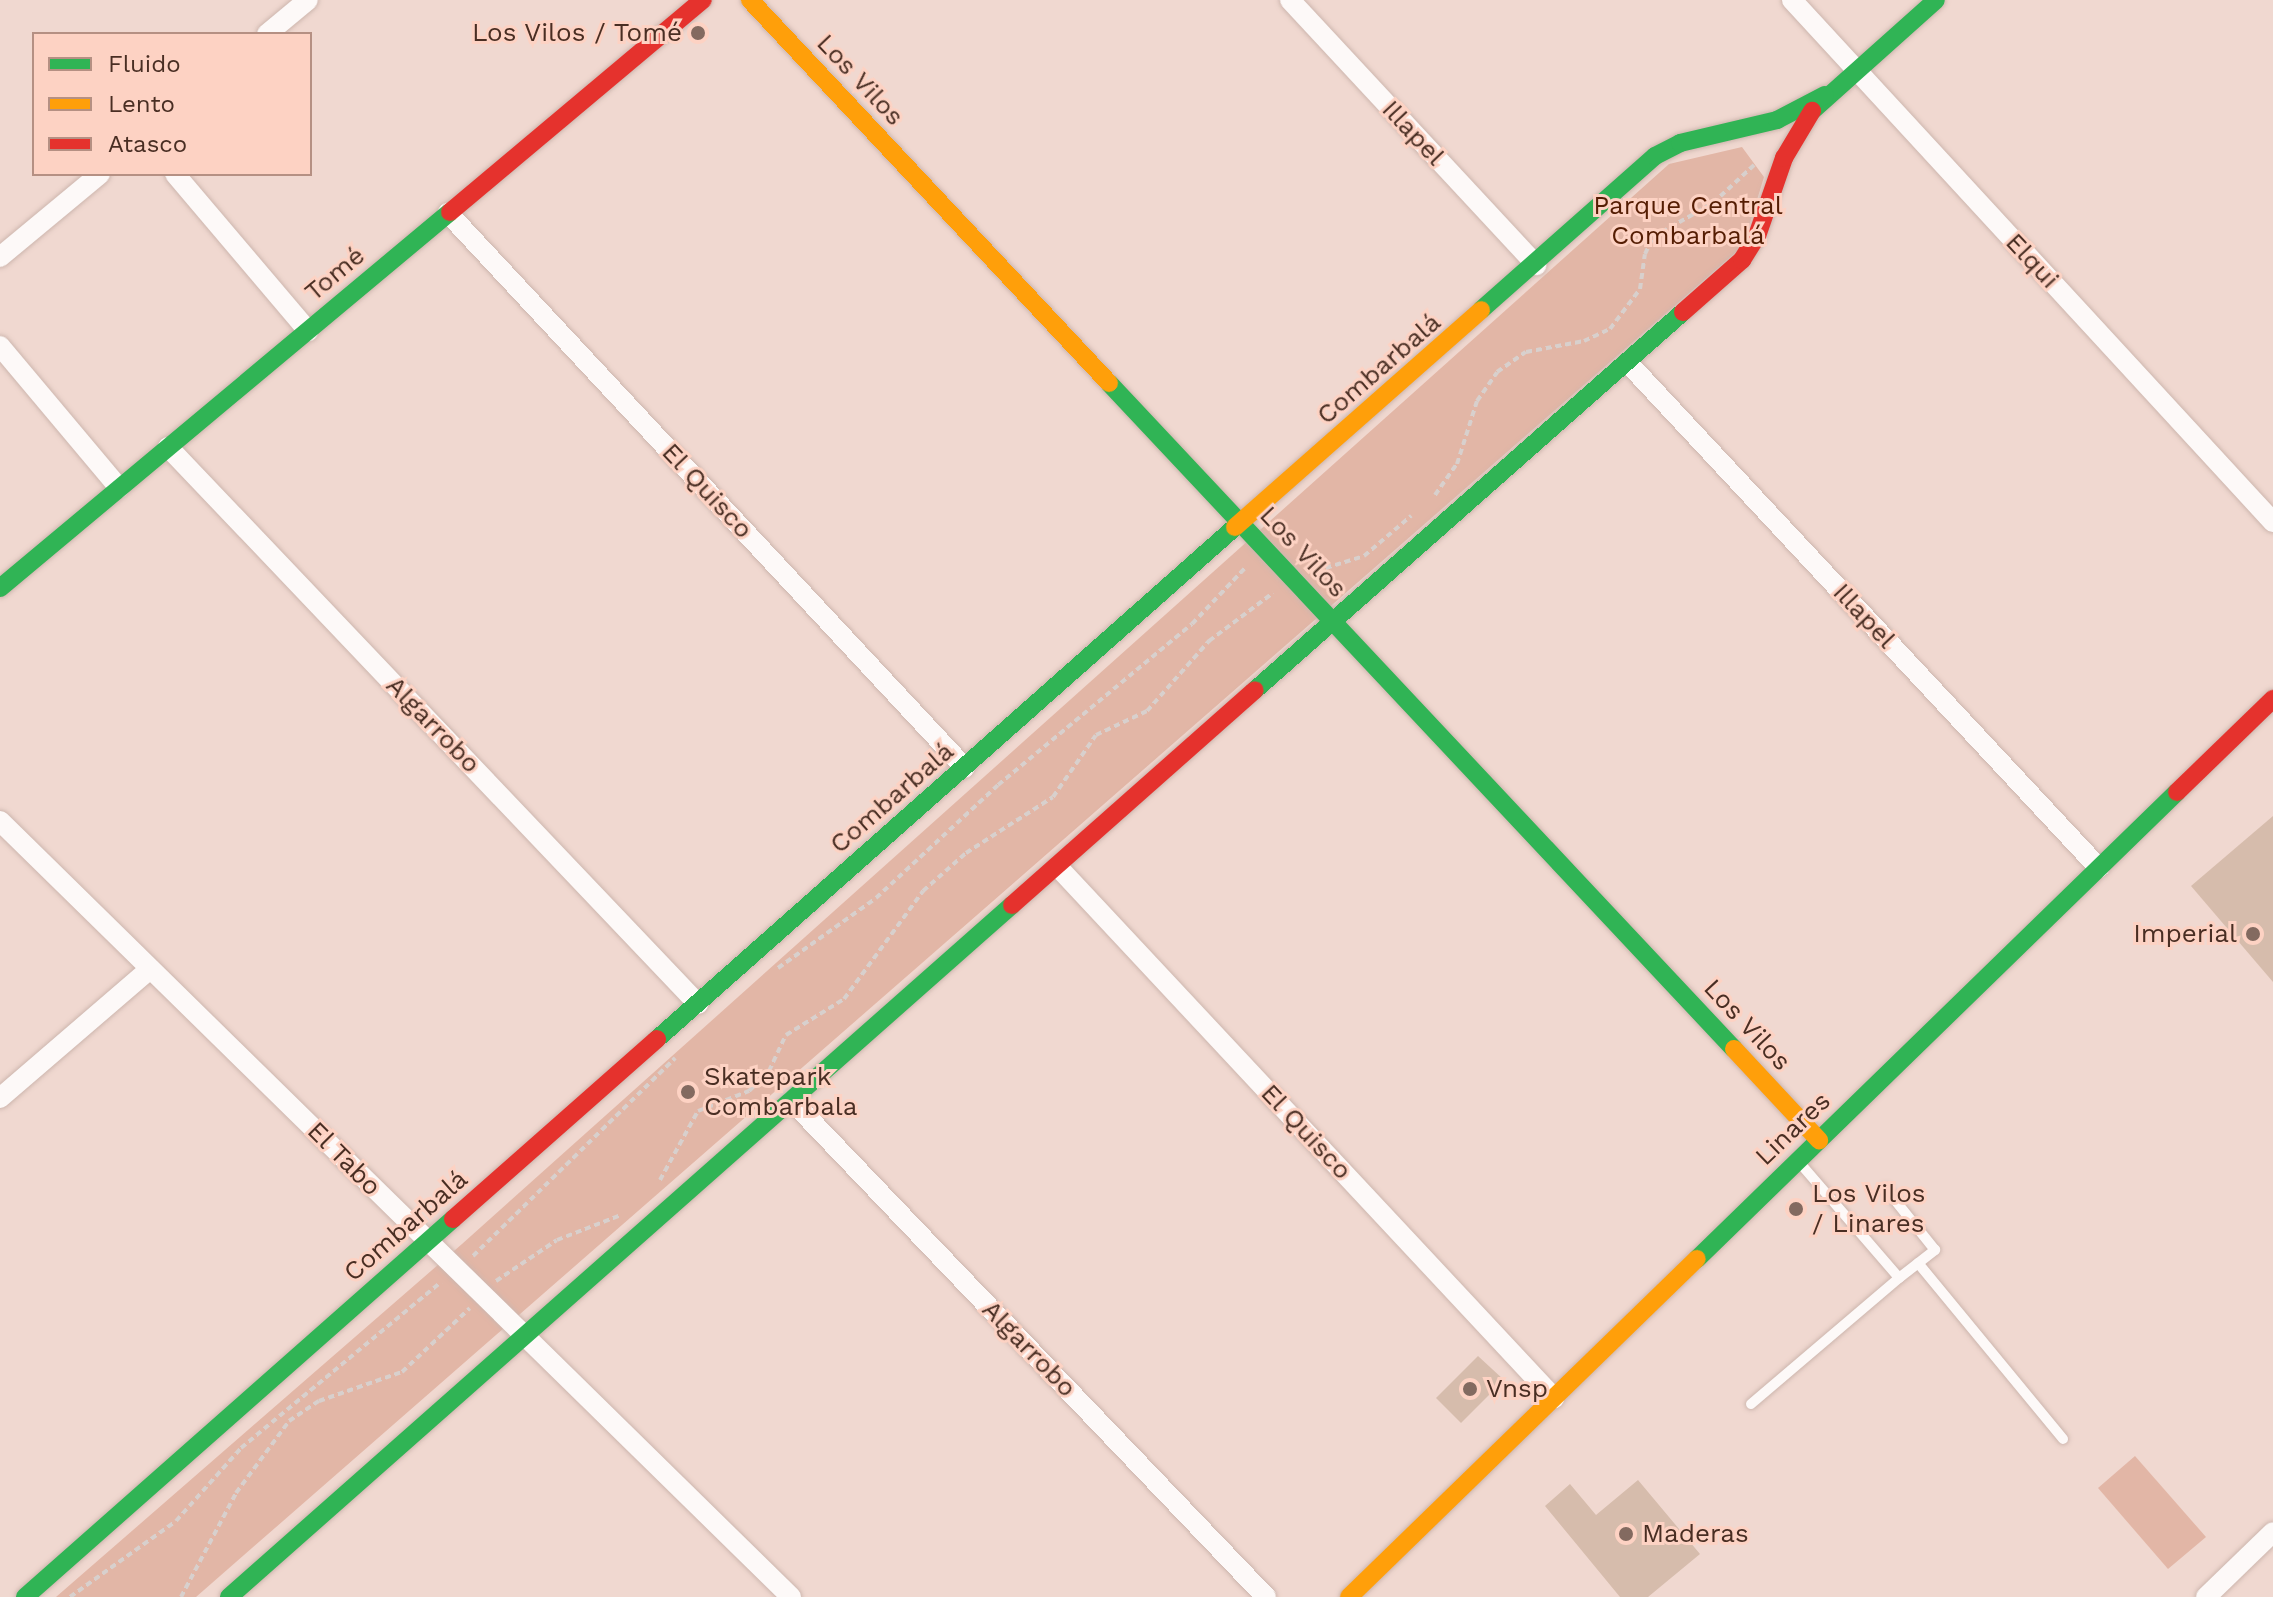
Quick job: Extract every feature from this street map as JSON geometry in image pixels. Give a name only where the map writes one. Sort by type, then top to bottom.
[{"type":"main road","name":"Tomé","points":[[0,588],[703,0]]},
{"type":"main road","name":"Los Vilos","points":[[750,0],[1819,1140]]},
{"type":"main road","name":"Combarbalá","points":[[25,1597],[1242,525],[1655,156],[1680,143],[1777,120],[1825,95],[1936,0]]},
{"type":"main road","name":"Combarbalá","points":[[229,1597],[1629,364],[1752,249],[1794,137],[1825,95]]},
{"type":"main road","points":[[1730,131],[1761,149],[1777,179]]},
{"type":"main road","name":"Linares","points":[[1349,1597],[2273,699]]},
{"type":"street","name":"Illapel","points":[[1290,0],[1536,265]]},
{"type":"street","name":"Elqui","points":[[1792,0],[2273,522]]},
{"type":"street","points":[[269,32],[294,4]]},
{"type":"street","points":[[0,257],[98,176]]},
{"type":"street","points":[[177,176],[308,331]]},
{"type":"street","name":"El Quisco","points":[[448,213],[965,768]]},
{"type":"street","points":[[0,346],[119,488]]},
{"type":"street","name":"Illapel","points":[[1629,364],[2099,868]]},
{"type":"street","name":"Algarrobo","points":[[168,447],[698,1004]]},
{"type":"street","name":"El Tabo","points":[[0,821],[791,1597]]},
{"type":"street","name":"El Quisco","points":[[1058,867],[1554,1398]]},
{"type":"street","points":[[0,1098],[150,969]]},
{"type":"street","name":"Algarrobo","points":[[792,1101],[1266,1597]]},
{"type":"street","points":[[2206,1597],[2273,1532]]},
{"type":"lane","points":[[1797,1161],[1899,1278]]},
{"type":"lane","points":[[1751,1404],[1935,1250],[1886,1189]]},
{"type":"lane","points":[[1918,1263],[2063,1439]]},
{"type":"path","points":[[1432,498],[1457,464],[1477,401],[1497,372],[1526,352],[1584,341],[1610,329],[1640,289],[1645,254],[1653,237],[1668,224],[1713,203],[1761,149]]},
{"type":"path","points":[[1323,580],[1310,573],[1364,556],[1421,508]]},
{"type":"path","points":[[773,971],[876,898],[998,785],[1192,624],[1262,547]]},
{"type":"path","points":[[656,1186],[698,1111],[749,1091],[769,1071],[786,1035],[844,999],[923,891],[966,853],[1053,797],[1096,735],[1147,711],[1209,641],[1293,579]]},
{"type":"path","points":[[70,1597],[176,1521],[241,1448],[456,1270],[680,1054]]},
{"type":"path","points":[[181,1597],[216,1528],[278,1431],[319,1401],[415,1364],[482,1295],[535,1251],[629,1210]]},
{"type":"green space","name":"Parque Central Combarbalá","points":[[1742,147],[1764,177],[1743,246],[196,1597],[56,1597],[462,1244],[1669,164]]},
{"type":"green space","points":[[2135,1456],[2206,1537],[2168,1569],[2098,1488]]},
{"type":"building","name":"Imperial","points":[[2273,816],[2273,982],[2191,886]]},
{"type":"building","name":"Vnsp","points":[[1478,1356],[1504,1380],[1461,1423],[1436,1398]]},
{"type":"building","name":"Maderas","points":[[1638,1480],[1700,1554],[1648,1597],[1620,1597],[1545,1506],[1570,1484],[1596,1515]]},
{"type":"traffic: fast","points":[[1812,111],[1936,0]]},
{"type":"traffic: fast","points":[[1481,310],[1655,156],[1680,143],[1777,120],[1825,95]]},
{"type":"traffic: fast","points":[[0,588],[450,212]]},
{"type":"traffic: fast","points":[[1255,690],[1683,312]]},
{"type":"traffic: fast","points":[[1109,383],[1734,1049]]},
{"type":"traffic: fast","points":[[657,1039],[1235,527]]},
{"type":"traffic: fast","points":[[1697,1259],[2177,792]]},
{"type":"traffic: fast","points":[[229,1597],[1012,905]]},
{"type":"traffic: fast","points":[[25,1597],[453,1219]]},
{"type":"traffic: slow","points":[[750,0],[1109,383]]},
{"type":"traffic: slow","points":[[1235,527],[1481,310]]},
{"type":"traffic: slow","points":[[1734,1049],[1819,1140]]},
{"type":"traffic: slow","points":[[1349,1597],[1697,1259]]},
{"type":"traffic: jam","points":[[450,212],[703,0]]},
{"type":"traffic: jam","points":[[1683,312],[1742,260],[1757,236],[1784,158],[1812,111]]},
{"type":"traffic: jam","points":[[1012,905],[1255,690]]},
{"type":"traffic: jam","points":[[2177,792],[2273,699]]},
{"type":"traffic: jam","points":[[453,1219],[657,1039]]},
{"type":"place","name":"Los Vilos / Tomé","points":[[698,33]]},
{"type":"place","name":"Imperial","points":[[2253,934]]},
{"type":"place","name":"Skatepark Combarbala","points":[[688,1092]]},
{"type":"place","name":"Los Vilos / Linares","points":[[1796,1209]]},
{"type":"place","name":"Vnsp","points":[[1470,1389]]},
{"type":"place","name":"Maderas","points":[[1626,1534]]}]
